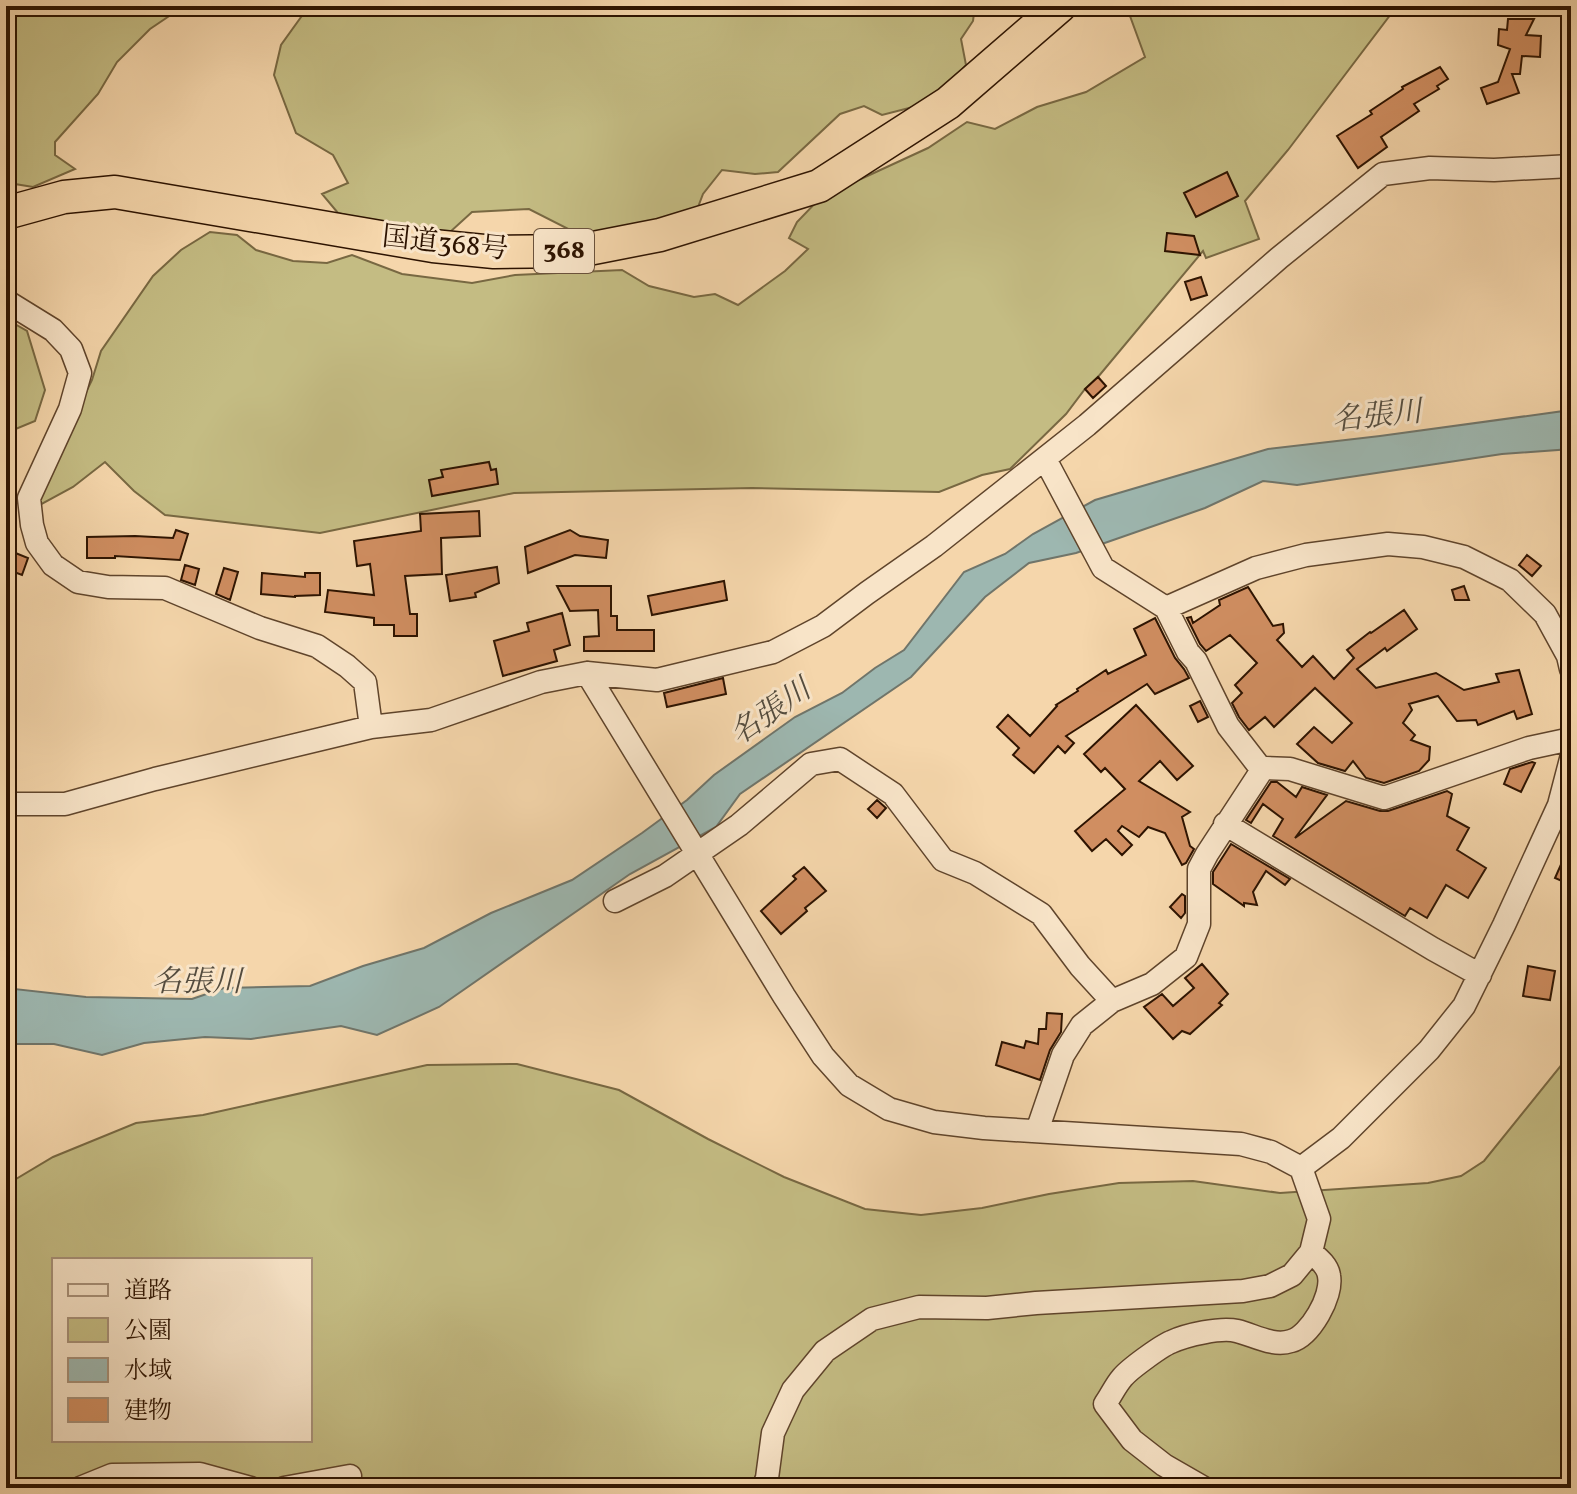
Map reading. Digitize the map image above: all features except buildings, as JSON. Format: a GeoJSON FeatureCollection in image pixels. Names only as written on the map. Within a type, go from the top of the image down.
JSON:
{"type":"FeatureCollection","features":[{"type":"Feature","properties":{"kind":"highway","name":"国道368号"},"geometry":{"type":"LineString","coordinates":[[8,208],[64,197],[115,192],[418,244],[494,252],[578,251],[660,235],[819,186],[948,103],[1060,6]]}},
{"type":"Feature","properties":{"kind":"street"},"geometry":{"type":"LineString","coordinates":[[6,804],[65,804],[371,727],[431,720],[541,682],[587,673],[657,680],[773,652],[823,626],[934,546],[1087,425],[1279,258],[1383,174],[1430,168],[1494,170],[1571,166]]}},
{"type":"Feature","properties":{"kind":"street"},"geometry":{"type":"LineString","coordinates":[[6,301],[53,330],[71,349],[80,373],[70,409],[29,498],[37,543],[53,565],[78,582],[108,587],[165,588],[260,628],[317,646],[365,682],[371,727]]}},
{"type":"Feature","properties":{"kind":"street"},"geometry":{"type":"LineString","coordinates":[[1045,459],[1103,568],[1166,608],[1228,726],[1262,770]]}},
{"type":"Feature","properties":{"kind":"street"},"geometry":{"type":"LineString","coordinates":[[1166,608],[1256,568],[1306,555],[1388,544],[1423,547],[1464,557],[1510,580],[1545,614],[1568,656],[1571,669]]}},
{"type":"Feature","properties":{"kind":"street"},"geometry":{"type":"LineString","coordinates":[[587,673],[792,1008],[823,1056],[849,1085],[889,1109],[934,1122],[1241,1144],[1271,1152],[1301,1168],[1319,1219],[1311,1252],[1292,1275],[1270,1286],[1243,1291],[987,1308],[919,1307],[872,1319],[825,1351],[793,1390],[773,1433],[763,1488]]}},
{"type":"Feature","properties":{"kind":"street"},"geometry":{"type":"LineString","coordinates":[[1037,1131],[1063,1055],[1082,1025],[1112,1001],[1152,984],[1186,957],[1199,924],[1199,869],[1262,770],[1290,769],[1384,798],[1529,748],[1571,739]]}},
{"type":"Feature","properties":{"kind":"street"},"geometry":{"type":"LineString","coordinates":[[615,901],[665,876],[698,854],[739,825],[811,764],[840,759],[893,794],[943,860],[975,873],[1041,914],[1080,966],[1112,1001]]}},
{"type":"Feature","properties":{"kind":"street"},"geometry":{"type":"LineString","coordinates":[[1301,1168],[1341,1138],[1429,1050],[1464,1006],[1559,805],[1571,759]]}},
{"type":"Feature","properties":{"kind":"street"},"geometry":{"type":"LineString","coordinates":[[1225,824],[1480,975]]}},
{"type":"Feature","properties":{"kind":"street"},"geometry":{"type":"LineString","coordinates":[[1204,1488],[1164,1465],[1132,1440],[1105,1404],[1123,1376],[1170,1342],[1202,1333],[1235,1330],[1275,1342],[1292,1341],[1308,1329],[1321,1311],[1330,1288],[1329,1273],[1311,1252]]}},
{"type":"Feature","properties":{"kind":"street"},"geometry":{"type":"LineString","coordinates":[[80,1488],[112,1475],[200,1474],[251,1488]]}},
{"type":"Feature","properties":{"kind":"street"},"geometry":{"type":"LineString","coordinates":[[284,1488],[350,1476]]}},
{"type":"Feature","properties":{"kind":"green space"},"geometry":{"type":"Polygon","coordinates":[[[6,6],[184,6],[150,29],[117,62],[98,94],[55,142],[55,155],[75,169],[33,187],[15,184],[6,174],[6,6]]]}},
{"type":"Feature","properties":{"kind":"green space"},"geometry":{"type":"Polygon","coordinates":[[[309,6],[975,6],[973,21],[961,39],[966,65],[946,88],[913,107],[882,115],[864,106],[840,114],[778,172],[755,174],[722,170],[703,194],[698,207],[659,228],[578,234],[529,209],[472,212],[449,233],[378,223],[338,213],[322,194],[348,183],[333,155],[296,133],[274,75],[281,45],[309,6]]]}},
{"type":"Feature","properties":{"kind":"green space"},"geometry":{"type":"Polygon","coordinates":[[[1134,6],[1397,6],[1288,150],[1245,201],[1259,239],[1206,258],[1203,251],[1066,414],[1010,469],[982,475],[939,492],[752,488],[514,493],[320,533],[165,515],[134,491],[105,462],[73,487],[38,506],[52,462],[92,380],[101,351],[153,276],[181,250],[210,232],[237,235],[256,250],[293,261],[327,263],[352,255],[402,274],[472,283],[515,275],[622,270],[649,286],[694,297],[715,294],[738,305],[785,271],[808,249],[789,238],[797,222],[824,194],[928,148],[967,122],[995,129],[1037,107],[1086,92],[1145,57],[1130,16],[1134,6]]]}},
{"type":"Feature","properties":{"kind":"green space"},"geometry":{"type":"Polygon","coordinates":[[[6,319],[27,331],[45,390],[35,421],[6,433],[6,319]]]}},
{"type":"Feature","properties":{"kind":"green space"},"geometry":{"type":"Polygon","coordinates":[[[1571,1053],[1571,1488],[6,1488],[6,1185],[53,1157],[136,1123],[203,1115],[427,1065],[517,1064],[619,1090],[784,1177],[865,1209],[921,1215],[982,1208],[1119,1183],[1193,1181],[1280,1193],[1428,1183],[1461,1176],[1484,1161],[1571,1053]]]}},
{"type":"Feature","properties":{"kind":"water"},"geometry":{"type":"Polygon","coordinates":[[[1571,410],[1571,449],[1502,454],[1297,485],[1263,481],[1205,508],[1076,553],[1029,563],[985,597],[911,677],[740,794],[716,827],[630,874],[439,1007],[377,1035],[341,1026],[251,1039],[205,1037],[144,1043],[102,1055],[54,1044],[6,1044],[6,988],[86,997],[192,999],[224,988],[310,986],[424,948],[491,913],[572,880],[642,833],[687,800],[714,775],[795,717],[842,693],[904,650],[964,572],[1005,554],[1033,534],[1095,500],[1268,449],[1571,410]]]}},
{"type":"Feature","properties":{"kind":"water label","name":"名張川"},"geometry":{"type":"Point","coordinates":[1377,417]}},
{"type":"Feature","properties":{"kind":"water label","name":"名張川"},"geometry":{"type":"Point","coordinates":[771,713]}},
{"type":"Feature","properties":{"kind":"water label","name":"名張川"},"geometry":{"type":"Point","coordinates":[197,983]}}]}
